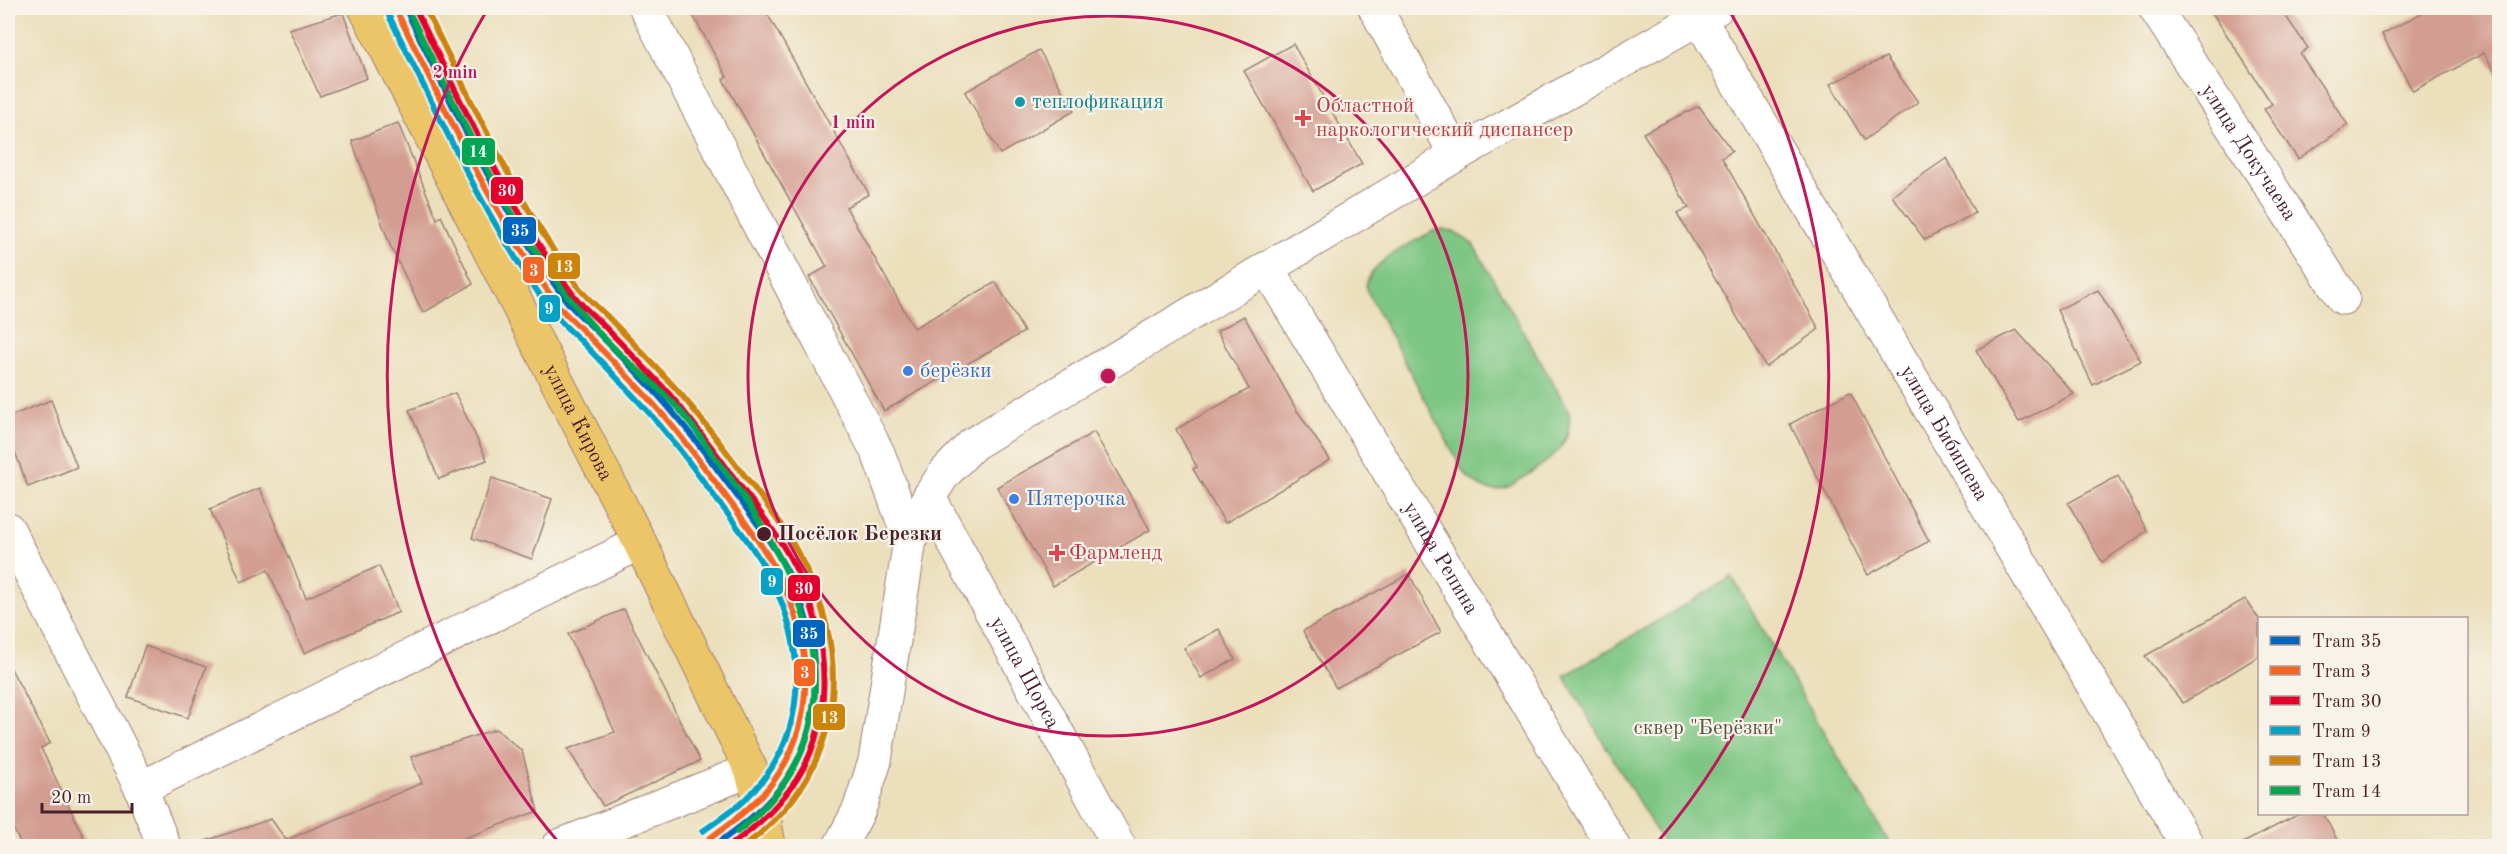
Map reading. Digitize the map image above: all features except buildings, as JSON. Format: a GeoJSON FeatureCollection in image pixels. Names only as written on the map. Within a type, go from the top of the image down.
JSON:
{"type":"FeatureCollection","features":[{"type":"Feature","properties":{"kind":"main road","name":"улица Кирова"},"geometry":{"type":"LineString","coordinates":[[365,8],[640,543],[751,771],[763,810],[769,846]]}},
{"type":"Feature","properties":{"kind":"street"},"geometry":{"type":"LineString","coordinates":[[646,8],[878,453],[910,540]]}},
{"type":"Feature","properties":{"kind":"street"},"geometry":{"type":"LineString","coordinates":[[1375,8],[1456,155]]}},
{"type":"Feature","properties":{"kind":"street","name":"улица Докучаева"},"geometry":{"type":"LineString","coordinates":[[2155,8],[2343,298]]}},
{"type":"Feature","properties":{"kind":"street"},"geometry":{"type":"LineString","coordinates":[[840,846],[859,810],[875,761],[910,540],[929,497],[944,474],[974,444],[1456,155],[1708,13]]}},
{"type":"Feature","properties":{"kind":"street","name":"улица Бибишева"},"geometry":{"type":"LineString","coordinates":[[1708,13],[2188,846]]}},
{"type":"Feature","properties":{"kind":"street","name":"улица Репина"},"geometry":{"type":"LineString","coordinates":[[1268,268],[1613,846]]}},
{"type":"Feature","properties":{"kind":"street","name":"улица Щорса"},"geometry":{"type":"LineString","coordinates":[[929,497],[1119,846]]}},
{"type":"Feature","properties":{"kind":"street"},"geometry":{"type":"LineString","coordinates":[[8,529],[141,788],[164,846]]}},
{"type":"Feature","properties":{"kind":"street"},"geometry":{"type":"LineString","coordinates":[[141,788],[640,543]]}},
{"type":"Feature","properties":{"kind":"street"},"geometry":{"type":"LineString","coordinates":[[559,846],[751,771]]}},
{"type":"Feature","properties":{"kind":"green space"},"geometry":{"type":"Polygon","coordinates":[[[1443,229],[1454,232],[1473,244],[1569,411],[1568,433],[1559,450],[1526,476],[1501,489],[1492,490],[1483,487],[1464,473],[1366,289],[1368,279],[1382,262],[1433,231],[1443,229]]]}},
{"type":"Feature","properties":{"kind":"green space","name":"сквер \"Берёзки\""},"geometry":{"type":"Polygon","coordinates":[[[1732,577],[1891,846],[1665,846],[1564,676],[1732,577]]]}},
{"type":"Feature","properties":{"kind":"tram line","name":"35"},"geometry":{"type":"LineString","coordinates":[[405,8],[498,194],[541,265],[571,307],[648,385],[696,441],[767,538],[798,594],[813,653],[815,683],[812,713],[805,741],[793,769],[775,794],[754,815],[714,846]]}},
{"type":"Feature","properties":{"kind":"tram line","name":"30"},"geometry":{"type":"LineString","coordinates":[[415,8],[506,190],[549,259],[578,301],[663,387],[701,433],[774,532],[794,565],[807,593],[822,654],[824,686],[821,716],[813,746],[800,774],[781,800],[756,825],[729,846]]}},
{"type":"Feature","properties":{"kind":"tram line","name":"13"},"geometry":{"type":"LineString","coordinates":[[425,8],[496,151],[556,255],[582,292],[686,401],[755,489],[800,557],[822,609],[830,648],[833,685],[828,722],[817,756],[800,789],[775,819],[744,846]]}},
{"type":"Feature","properties":{"kind":"tram line","name":"3"},"geometry":{"type":"LineString","coordinates":[[397,12],[471,161],[534,270],[561,308],[640,389],[688,446],[760,543],[789,598],[798,626],[805,682],[803,710],[796,737],[785,763],[769,787],[748,808],[709,839]]}},
{"type":"Feature","properties":{"kind":"tram line","name":"9"},"geometry":{"type":"LineString","coordinates":[[389,16],[463,165],[526,274],[556,317],[596,356],[682,453],[753,549],[770,577],[781,602],[790,628],[795,654],[794,707],[788,733],[778,757],[757,788],[735,808],[703,831]]}},
{"type":"Feature","properties":{"kind":"tram line","name":"14"},"geometry":{"type":"LineString","coordinates":[[411,16],[494,182],[532,245],[591,324],[669,399],[693,427],[751,508],[778,554],[799,602],[812,650],[814,698],[804,745],[779,790],[737,832]]}},
{"type":"Feature","properties":{"kind":"place","name":"теплофикация"},"geometry":{"type":"Point","coordinates":[1020,102]}},
{"type":"Feature","properties":{"kind":"place","name":"Областной наркологический диспансер"},"geometry":{"type":"Point","coordinates":[1303,118]}},
{"type":"Feature","properties":{"kind":"place","name":"берёзки"},"geometry":{"type":"Point","coordinates":[908,371]}},
{"type":"Feature","properties":{"kind":"place","name":"Пятерочка"},"geometry":{"type":"Point","coordinates":[1014,499]}},
{"type":"Feature","properties":{"kind":"place","name":"Посёлок Березки"},"geometry":{"type":"Point","coordinates":[764,534]}},
{"type":"Feature","properties":{"kind":"place","name":"Фармленд"},"geometry":{"type":"Point","coordinates":[1057,553]}}]}
